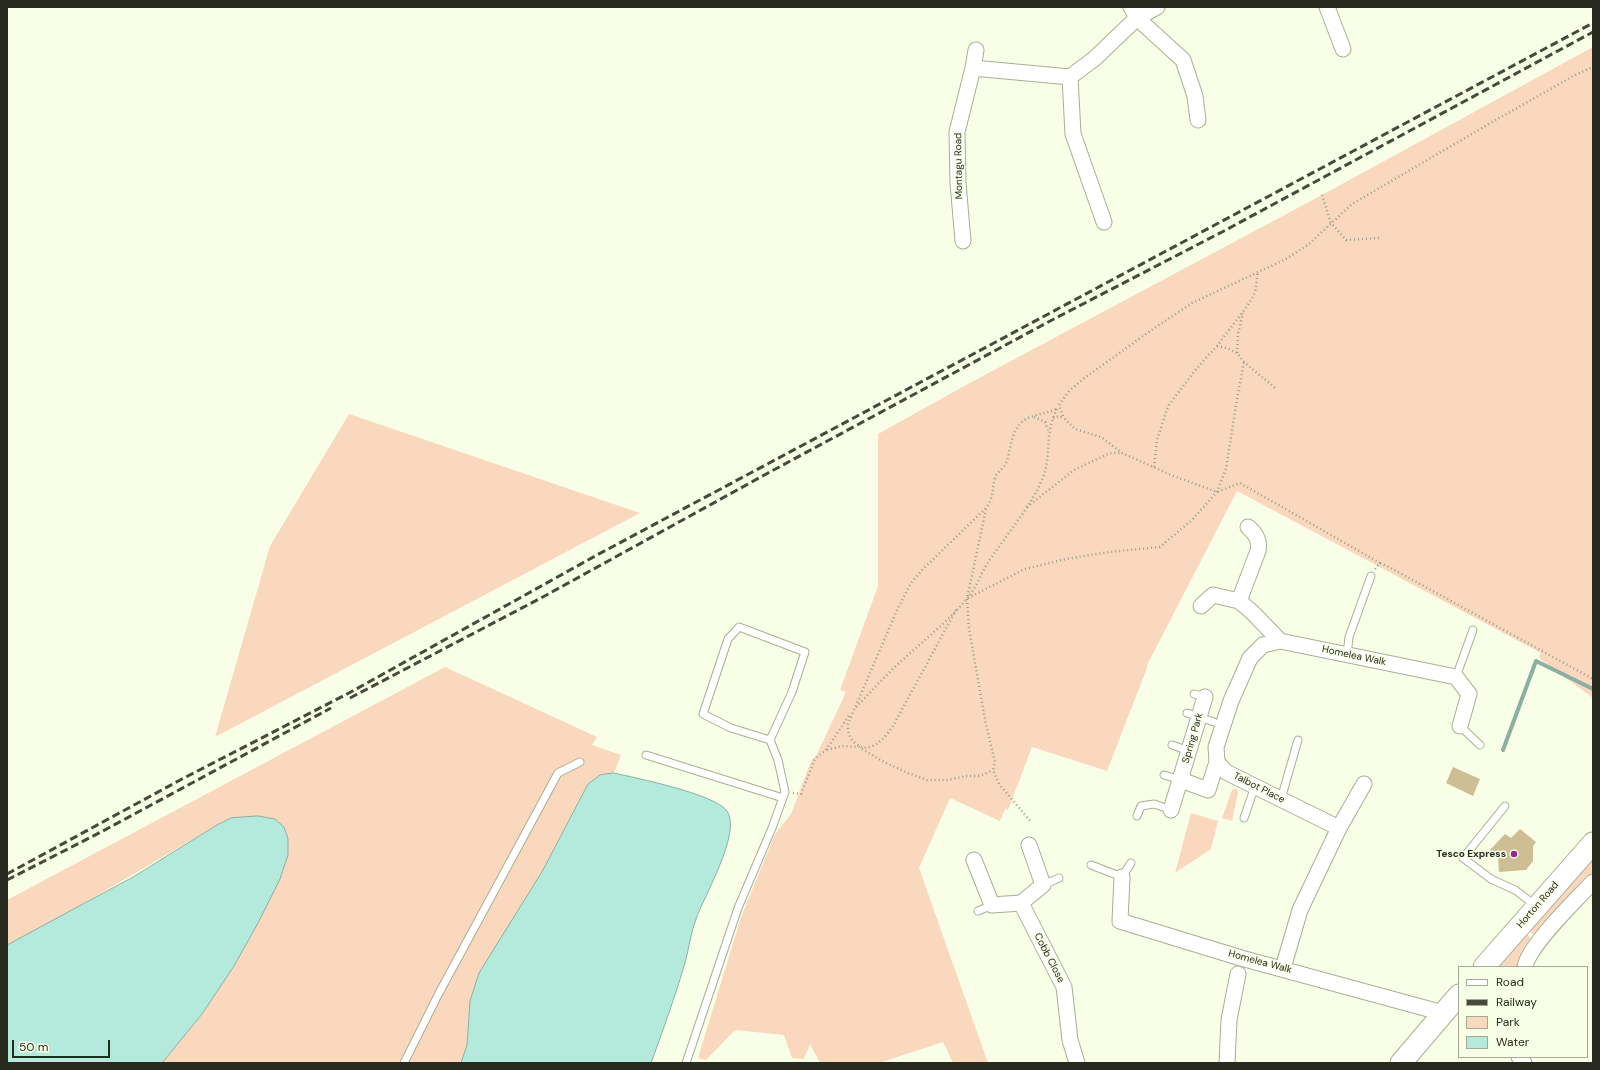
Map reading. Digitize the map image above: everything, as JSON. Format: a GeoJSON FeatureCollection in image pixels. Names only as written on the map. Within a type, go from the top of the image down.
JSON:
{"type":"FeatureCollection","features":[{"type":"Feature","properties":{"kind":"main road","name":"Horton Road"},"geometry":{"type":"LineString","coordinates":[[1485,966],[1593,843]]}},
{"type":"Feature","properties":{"kind":"main road"},"geometry":{"type":"LineString","coordinates":[[1401,1063],[1458,996]]}},
{"type":"Feature","properties":{"kind":"street"},"geometry":{"type":"LineString","coordinates":[[973,68],[1070,77],[1094,59],[1134,13],[1157,7]]}},
{"type":"Feature","properties":{"kind":"street"},"geometry":{"type":"LineString","coordinates":[[1327,7],[1343,49]]}},
{"type":"Feature","properties":{"kind":"street"},"geometry":{"type":"LineString","coordinates":[[1134,13],[1183,60],[1195,96],[1198,120]]}},
{"type":"Feature","properties":{"kind":"street","name":"Montagu Road"},"geometry":{"type":"LineString","coordinates":[[963,241],[958,183],[957,132],[976,50]]}},
{"type":"Feature","properties":{"kind":"street"},"geometry":{"type":"LineString","coordinates":[[1070,77],[1073,134],[1104,222]]}},
{"type":"Feature","properties":{"kind":"street"},"geometry":{"type":"LineString","coordinates":[[1239,601],[1258,550],[1259,543],[1254,532],[1248,527]]}},
{"type":"Feature","properties":{"kind":"street"},"geometry":{"type":"LineString","coordinates":[[1201,606],[1213,595],[1239,601],[1252,612],[1280,641]]}},
{"type":"Feature","properties":{"kind":"street","name":"Homelea Walk"},"geometry":{"type":"LineString","coordinates":[[1217,762],[1216,747],[1231,701],[1250,658],[1263,645],[1280,641],[1456,677]]}},
{"type":"Feature","properties":{"kind":"street"},"geometry":{"type":"LineString","coordinates":[[1456,677],[1469,694],[1460,726]]}},
{"type":"Feature","properties":{"kind":"street","name":"Spring Park"},"geometry":{"type":"LineString","coordinates":[[1173,810],[1189,751],[1193,715],[1199,695]]}},
{"type":"Feature","properties":{"kind":"street"},"geometry":{"type":"LineString","coordinates":[[1181,780],[1208,790],[1217,762]]}},
{"type":"Feature","properties":{"kind":"street","name":"Talbot Place"},"geometry":{"type":"LineString","coordinates":[[1217,762],[1226,772],[1340,828]]}},
{"type":"Feature","properties":{"kind":"street"},"geometry":{"type":"LineString","coordinates":[[1283,968],[1300,910],[1340,828],[1364,784]]}},
{"type":"Feature","properties":{"kind":"street"},"geometry":{"type":"LineString","coordinates":[[974,860],[992,905],[1020,902],[1043,885],[1029,845]]}},
{"type":"Feature","properties":{"kind":"street","name":"Homelea Walk"},"geometry":{"type":"LineString","coordinates":[[1122,877],[1120,921],[1242,958],[1443,1013]]}},
{"type":"Feature","properties":{"kind":"street"},"geometry":{"type":"LineString","coordinates":[[1526,966],[1526,961],[1539,941],[1593,882]]}},
{"type":"Feature","properties":{"kind":"street","name":"Cobb Close"},"geometry":{"type":"LineString","coordinates":[[1020,902],[1064,987],[1070,1040],[1077,1063]]}},
{"type":"Feature","properties":{"kind":"street"},"geometry":{"type":"LineString","coordinates":[[1227,1063],[1229,1020],[1238,974]]}},
{"type":"Feature","properties":{"kind":"lane"},"geometry":{"type":"LineString","coordinates":[[1347,655],[1349,637],[1371,576]]}},
{"type":"Feature","properties":{"kind":"lane"},"geometry":{"type":"LineString","coordinates":[[686,1063],[738,908],[772,828],[784,795],[778,760],[770,740],[792,692],[805,652],[739,628],[728,639],[703,714],[731,728],[770,740]]}},
{"type":"Feature","properties":{"kind":"lane"},"geometry":{"type":"LineString","coordinates":[[1456,677],[1473,630]]}},
{"type":"Feature","properties":{"kind":"lane"},"geometry":{"type":"LineString","coordinates":[[1193,715],[1214,722]]}},
{"type":"Feature","properties":{"kind":"lane"},"geometry":{"type":"LineString","coordinates":[[1460,726],[1480,744]]}},
{"type":"Feature","properties":{"kind":"lane"},"geometry":{"type":"LineString","coordinates":[[1281,799],[1298,740]]}},
{"type":"Feature","properties":{"kind":"lane"},"geometry":{"type":"LineString","coordinates":[[1172,745],[1189,751]]}},
{"type":"Feature","properties":{"kind":"lane"},"geometry":{"type":"LineString","coordinates":[[646,755],[784,795]]}},
{"type":"Feature","properties":{"kind":"lane"},"geometry":{"type":"LineString","coordinates":[[404,1063],[438,995],[558,773],[580,762]]}},
{"type":"Feature","properties":{"kind":"lane"},"geometry":{"type":"LineString","coordinates":[[1164,775],[1181,780]]}},
{"type":"Feature","properties":{"kind":"lane"},"geometry":{"type":"LineString","coordinates":[[1244,818],[1255,786]]}},
{"type":"Feature","properties":{"kind":"lane"},"geometry":{"type":"LineString","coordinates":[[1137,816],[1140,806],[1154,804],[1173,810]]}},
{"type":"Feature","properties":{"kind":"lane"},"geometry":{"type":"LineString","coordinates":[[1505,806],[1464,858],[1491,879],[1515,890],[1537,906]]}},
{"type":"Feature","properties":{"kind":"lane"},"geometry":{"type":"LineString","coordinates":[[1091,865],[1122,877],[1131,863]]}},
{"type":"Feature","properties":{"kind":"lane"},"geometry":{"type":"LineString","coordinates":[[1043,885],[1059,878]]}},
{"type":"Feature","properties":{"kind":"lane"},"geometry":{"type":"LineString","coordinates":[[978,911],[992,905]]}},
{"type":"Feature","properties":{"kind":"path"},"geometry":{"type":"LineString","coordinates":[[784,795],[801,794],[815,759],[826,750],[853,710],[897,665],[937,630],[967,599],[988,562],[1026,508],[1043,479],[1052,418],[1069,391],[1083,379],[1192,303],[1286,259],[1309,244],[1352,204],[1494,121],[1577,74],[1593,67]]}},
{"type":"Feature","properties":{"kind":"path"},"geometry":{"type":"LineString","coordinates":[[1322,195],[1332,223],[1346,240],[1379,238]]}},
{"type":"Feature","properties":{"kind":"path"},"geometry":{"type":"LineString","coordinates":[[1154,467],[1157,440],[1168,406],[1244,310],[1255,293],[1258,271]]}},
{"type":"Feature","properties":{"kind":"path"},"geometry":{"type":"LineString","coordinates":[[1237,353],[1238,334],[1244,310]]}},
{"type":"Feature","properties":{"kind":"path"},"geometry":{"type":"LineString","coordinates":[[1217,346],[1227,348],[1237,353],[1244,362],[1275,388]]}},
{"type":"Feature","properties":{"kind":"path"},"geometry":{"type":"LineString","coordinates":[[967,599],[1025,569],[1066,559],[1108,552],[1160,547],[1192,520],[1217,492],[1226,469],[1244,362]]}},
{"type":"Feature","properties":{"kind":"path"},"geometry":{"type":"LineString","coordinates":[[993,770],[980,776],[966,776],[948,780],[927,780],[882,761],[859,747],[851,740],[848,732],[848,724],[898,608],[911,583],[927,564],[991,502],[995,478],[1004,466],[1016,430],[1020,423],[1032,416],[1051,412],[1059,406]]}},
{"type":"Feature","properties":{"kind":"path"},"geometry":{"type":"LineString","coordinates":[[1059,406],[1064,418]]}},
{"type":"Feature","properties":{"kind":"path"},"geometry":{"type":"LineString","coordinates":[[1032,416],[1045,422],[1049,431]]}},
{"type":"Feature","properties":{"kind":"path"},"geometry":{"type":"LineString","coordinates":[[1052,418],[1059,416],[1064,418],[1076,429],[1101,437],[1122,453],[1217,492],[1240,483],[1380,563],[1593,679]]}},
{"type":"Feature","properties":{"kind":"path"},"geometry":{"type":"LineString","coordinates":[[1026,508],[1074,470],[1110,453],[1122,453]]}},
{"type":"Feature","properties":{"kind":"path"},"geometry":{"type":"LineString","coordinates":[[986,508],[967,599],[969,629],[986,725],[995,762],[993,770],[999,784],[1030,822]]}},
{"type":"Feature","properties":{"kind":"path"},"geometry":{"type":"LineString","coordinates":[[1371,576],[1380,563]]}},
{"type":"Feature","properties":{"kind":"path"},"geometry":{"type":"LineString","coordinates":[[826,750],[842,746],[867,748],[884,738],[956,610]]}},
{"type":"Feature","properties":{"kind":"green space"},"geometry":{"type":"Polygon","coordinates":[[[1593,47],[1593,698],[1539,658],[1541,653],[1237,491],[1147,665],[1107,771],[1032,747],[1008,810],[1005,809],[1000,821],[950,798],[919,868],[988,1063],[953,1063],[943,1042],[879,1063],[820,1063],[810,1044],[804,1059],[792,1058],[784,1035],[735,1030],[706,1060],[698,1058],[741,917],[775,834],[791,814],[811,761],[817,754],[846,692],[840,690],[878,586],[878,434],[966,385],[1322,195],[1593,47]]]}},
{"type":"Feature","properties":{"kind":"green space"},"geometry":{"type":"Polygon","coordinates":[[[349,414],[640,513],[215,737],[270,546],[349,414]]]}},
{"type":"Feature","properties":{"kind":"green space"},"geometry":{"type":"Polygon","coordinates":[[[445,667],[597,737],[592,745],[621,755],[614,773],[600,775],[588,784],[543,870],[513,920],[470,1001],[467,1045],[461,1063],[162,1063],[202,1014],[234,966],[230,818],[64,915],[7,946],[7,900],[445,667]]]}},
{"type":"Feature","properties":{"kind":"green space"},"geometry":{"type":"Polygon","coordinates":[[[1237,788],[1238,793],[1232,821],[1222,818],[1232,790],[1237,788]]]}},
{"type":"Feature","properties":{"kind":"green space"},"geometry":{"type":"Polygon","coordinates":[[[1191,813],[1218,821],[1211,849],[1175,873],[1191,813]]]}},
{"type":"Feature","properties":{"kind":"green space"},"geometry":{"type":"Polygon","coordinates":[[[1593,859],[1593,872],[1535,937],[1529,930],[1593,859]]]}},
{"type":"Feature","properties":{"kind":"green space"},"geometry":{"type":"Polygon","coordinates":[[[1527,934],[1532,940],[1523,951],[1520,966],[1498,966],[1527,934]]]}},
{"type":"Feature","properties":{"kind":"water"},"geometry":{"type":"Polygon","coordinates":[[[614,773],[692,793],[707,799],[720,805],[727,811],[730,821],[730,834],[726,848],[696,919],[681,976],[651,1063],[461,1063],[467,1045],[470,1001],[479,973],[543,870],[588,784],[600,775],[614,773]]]}},
{"type":"Feature","properties":{"kind":"water"},"geometry":{"type":"Polygon","coordinates":[[[258,816],[275,819],[284,827],[288,839],[288,855],[280,879],[234,966],[202,1014],[162,1063],[7,1063],[7,945],[133,877],[217,825],[231,818],[258,816]]]}},
{"type":"Feature","properties":{"kind":"building"},"geometry":{"type":"Polygon","coordinates":[[[1453,767],[1480,779],[1473,796],[1446,783],[1453,767]]]}},
{"type":"Feature","properties":{"kind":"building","name":"Tesco Express"},"geometry":{"type":"Polygon","coordinates":[[[1520,829],[1536,842],[1533,846],[1533,861],[1526,870],[1499,872],[1498,857],[1490,850],[1505,834],[1511,838],[1520,829]]]}},
{"type":"Feature","properties":{"kind":"waterway"},"geometry":{"type":"LineString","coordinates":[[1503,750],[1536,661],[1593,689]]}},
{"type":"Feature","properties":{"kind":"railway"},"geometry":{"type":"LineString","coordinates":[[7,874],[182,779],[349,693],[597,555],[1593,23]]}},
{"type":"Feature","properties":{"kind":"railway"},"geometry":{"type":"LineString","coordinates":[[350,698],[541,598],[768,473],[1052,320],[1222,232],[1593,32]]}},
{"type":"Feature","properties":{"kind":"railway"},"geometry":{"type":"LineString","coordinates":[[7,880],[101,832],[331,708]]}},
{"type":"Feature","properties":{"kind":"place","name":"Tesco Express"},"geometry":{"type":"Point","coordinates":[1514,854]}}]}
